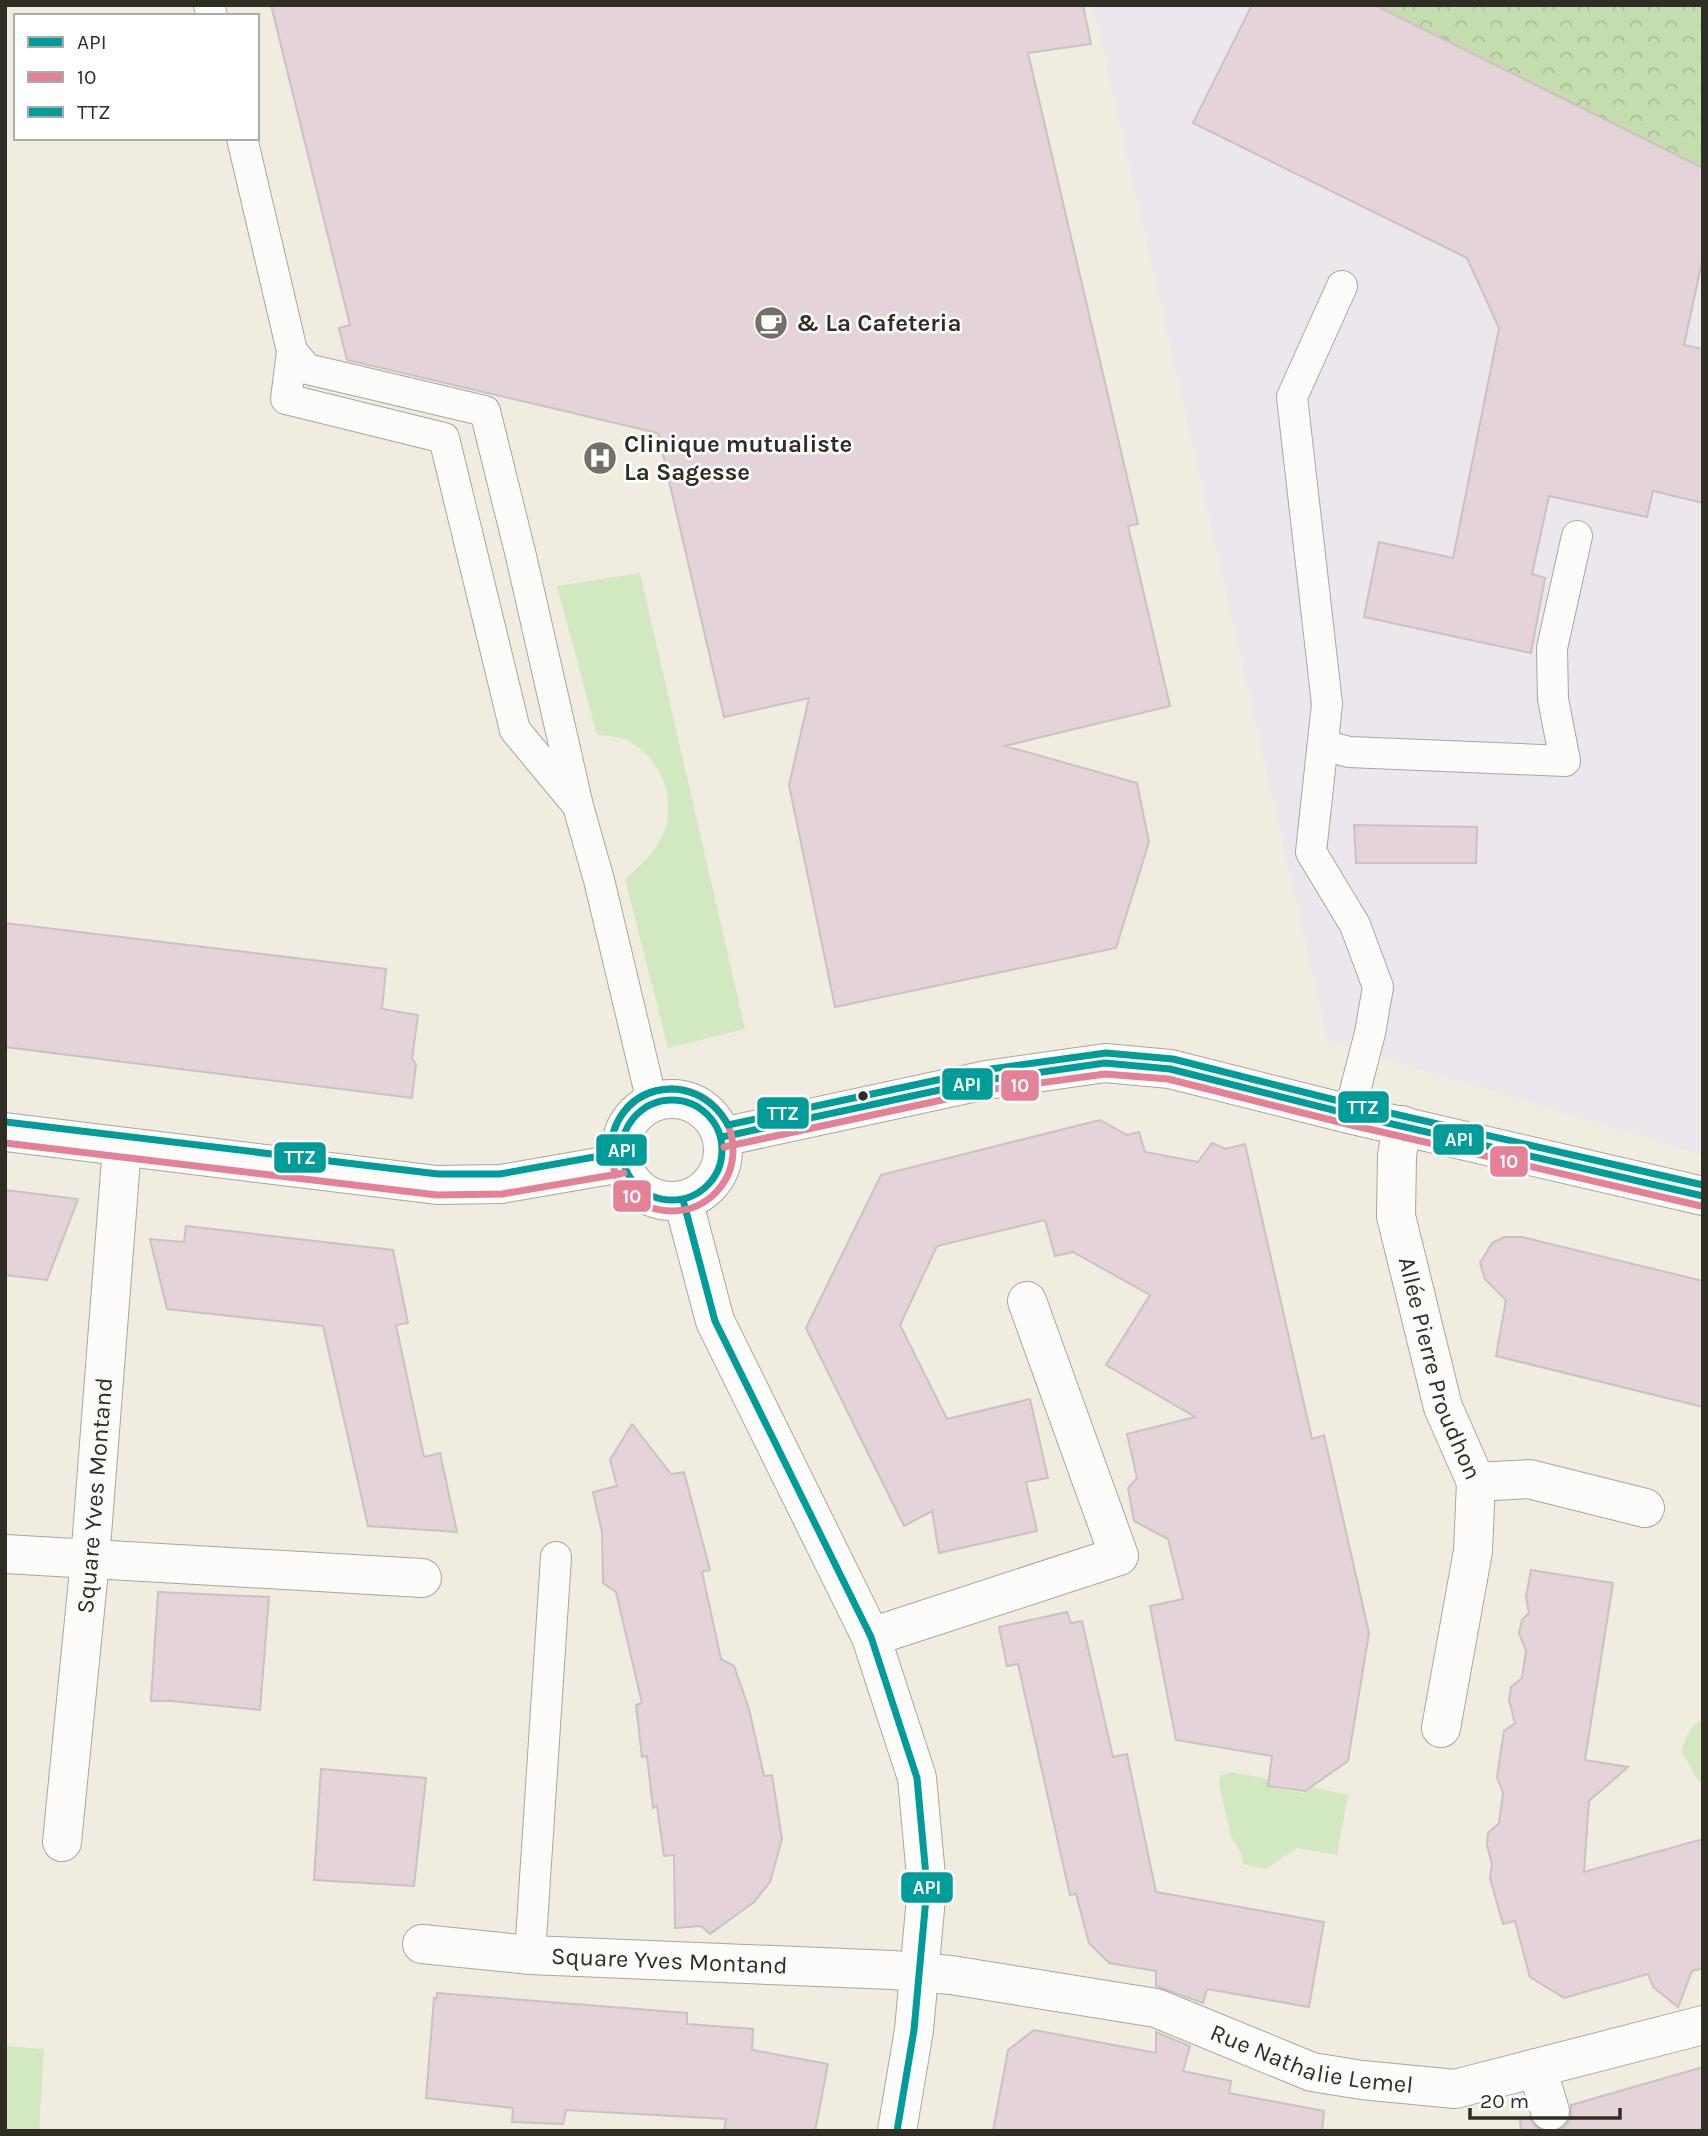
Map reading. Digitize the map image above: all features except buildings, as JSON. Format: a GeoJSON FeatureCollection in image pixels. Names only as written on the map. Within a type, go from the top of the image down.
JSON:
{"type":"FeatureCollection","features":[{"type":"Feature","properties":{"kind":"street"},"geometry":{"type":"LineString","coordinates":[[722,1137],[986,1080],[1105,1063],[1170,1069],[1349,1114],[1703,1196]]}},
{"type":"Feature","properties":{"kind":"street"},"geometry":{"type":"LineString","coordinates":[[674,1098],[695,1104],[712,1117],[722,1137],[721,1164],[707,1188],[683,1200],[663,1201],[645,1194],[631,1180],[622,1163],[622,1138],[633,1117],[652,1102],[674,1098]]}},
{"type":"Feature","properties":{"kind":"street","name":"Allée Pierre Proudhon"},"geometry":{"type":"LineString","coordinates":[[1402,1125],[1397,1156],[1396,1216],[1443,1407],[1476,1482],[1529,1479],[1645,1508]]}},
{"type":"Feature","properties":{"kind":"street"},"geometry":{"type":"LineString","coordinates":[[5,1132],[437,1185],[501,1184],[622,1163]]}},
{"type":"Feature","properties":{"kind":"street","name":"Square Yves Montand"},"geometry":{"type":"LineString","coordinates":[[62,1842],[90,1560],[122,1147]]}},
{"type":"Feature","properties":{"kind":"street"},"geometry":{"type":"LineString","coordinates":[[683,1200],[715,1321],[871,1637],[916,1778],[927,1887],[914,2030],[897,2131]]}},
{"type":"Feature","properties":{"kind":"street"},"geometry":{"type":"LineString","coordinates":[[871,1637],[1118,1556],[1027,1301]]}},
{"type":"Feature","properties":{"kind":"street"},"geometry":{"type":"LineString","coordinates":[[1441,1728],[1474,1551],[1476,1482]]}},
{"type":"Feature","properties":{"kind":"street"},"geometry":{"type":"LineString","coordinates":[[5,1554],[422,1578]]}},
{"type":"Feature","properties":{"kind":"street","name":"Square Yves Montand"},"geometry":{"type":"LineString","coordinates":[[422,1944],[530,1955],[919,1973]]}},
{"type":"Feature","properties":{"kind":"street","name":"Rue Nathalie Lemel"},"geometry":{"type":"LineString","coordinates":[[919,1973],[951,1975],[1156,2008],[1312,2072],[1455,2089],[1703,2025]]}},
{"type":"Feature","properties":{"kind":"street"},"geometry":{"type":"LineString","coordinates":[[1536,2068],[1550,2111]]}},
{"type":"Feature","properties":{"kind":"lane"},"geometry":{"type":"LineString","coordinates":[[242,140],[292,351],[286,400],[444,438],[515,730],[578,806]]}},
{"type":"Feature","properties":{"kind":"lane"},"geometry":{"type":"LineString","coordinates":[[1342,286],[1292,397],[1327,704],[1311,852],[1355,925],[1378,988],[1370,1033],[1349,1114]]}},
{"type":"Feature","properties":{"kind":"lane"},"geometry":{"type":"LineString","coordinates":[[292,351],[307,369],[485,411],[578,806],[599,880],[652,1102]]}},
{"type":"Feature","properties":{"kind":"lane"},"geometry":{"type":"LineString","coordinates":[[1323,745],[1349,752],[1565,761],[1553,699],[1552,648],[1577,536]]}},
{"type":"Feature","properties":{"kind":"lane"},"geometry":{"type":"LineString","coordinates":[[530,1955],[556,1557]]}},
{"type":"Feature","properties":{"kind":"shaded area"},"geometry":{"type":"Polygon","coordinates":[[[1093,5],[1375,5],[1703,168],[1703,1155],[1328,1041],[1093,5]]]}},
{"type":"Feature","properties":{"kind":"green space"},"geometry":{"type":"Polygon","coordinates":[[[1375,5],[1697,5],[1703,8],[1703,168],[1375,5]]]}},
{"type":"Feature","properties":{"kind":"green space"},"geometry":{"type":"Polygon","coordinates":[[[640,573],[745,1029],[668,1048],[625,879],[648,857],[662,836],[668,816],[666,789],[655,764],[636,745],[621,738],[597,735],[557,586],[640,573]]]}},
{"type":"Feature","properties":{"kind":"green space"},"geometry":{"type":"Polygon","coordinates":[[[1703,1718],[1703,1784],[1682,1753],[1688,1733],[1703,1718]]]}},
{"type":"Feature","properties":{"kind":"green space"},"geometry":{"type":"Polygon","coordinates":[[[1232,1772],[1267,1779],[1273,1788],[1303,1793],[1311,1787],[1348,1795],[1337,1855],[1297,1848],[1266,1869],[1243,1864],[1242,1855],[1231,1836],[1219,1784],[1220,1776],[1232,1772]]]}},
{"type":"Feature","properties":{"kind":"green space"},"geometry":{"type":"Polygon","coordinates":[[[5,2046],[44,2049],[39,2131],[5,2131],[5,2046]]]}},
{"type":"Feature","properties":{"kind":"transit line","name":"TTZ"},"geometry":{"type":"LineString","coordinates":[[6,1122],[438,1174],[500,1174],[611,1154],[614,1130],[624,1112],[638,1098],[656,1091],[676,1089],[695,1094],[713,1106],[728,1125],[984,1070],[1106,1053],[1173,1059],[1351,1104],[1703,1185]]}},
{"type":"Feature","properties":{"kind":"transit line","name":"API"},"geometry":{"type":"LineString","coordinates":[[722,1137],[986,1080],[1105,1063],[1170,1069],[1349,1114],[1703,1196]]}},
{"type":"Feature","properties":{"kind":"transit line","name":"10"},"geometry":{"type":"LineString","coordinates":[[724,1147],[988,1090],[1105,1074],[1168,1079],[1347,1124],[1701,1206]]}},
{"type":"Feature","properties":{"kind":"transit line","name":"10"},"geometry":{"type":"LineString","coordinates":[[672,1089],[695,1094],[715,1107],[728,1127],[733,1150],[728,1173],[715,1193],[695,1206],[672,1211],[649,1206],[629,1193],[616,1173],[611,1150],[616,1127],[629,1107],[649,1094],[672,1089]]}},
{"type":"Feature","properties":{"kind":"transit line","name":"API"},"geometry":{"type":"LineString","coordinates":[[662,1100],[682,1100],[708,1114],[719,1131],[722,1150],[719,1169],[708,1186],[682,1200],[662,1200],[644,1192],[630,1178],[622,1160],[622,1140],[630,1122],[644,1108],[662,1100]]}},
{"type":"Feature","properties":{"kind":"transit line","name":"10"},"geometry":{"type":"LineString","coordinates":[[5,1143],[437,1195],[502,1194],[624,1173]]}},
{"type":"Feature","properties":{"kind":"transit line","name":"API"},"geometry":{"type":"LineString","coordinates":[[683,1200],[715,1321],[871,1637],[917,1778],[927,1887],[914,2030],[897,2131]]}},
{"type":"Feature","properties":{"kind":"place","name":"& La Cafeteria"},"geometry":{"type":"Point","coordinates":[771,323]}},
{"type":"Feature","properties":{"kind":"place","name":"Clinique mutualiste La Sagesse"},"geometry":{"type":"Point","coordinates":[600,458]}}]}
